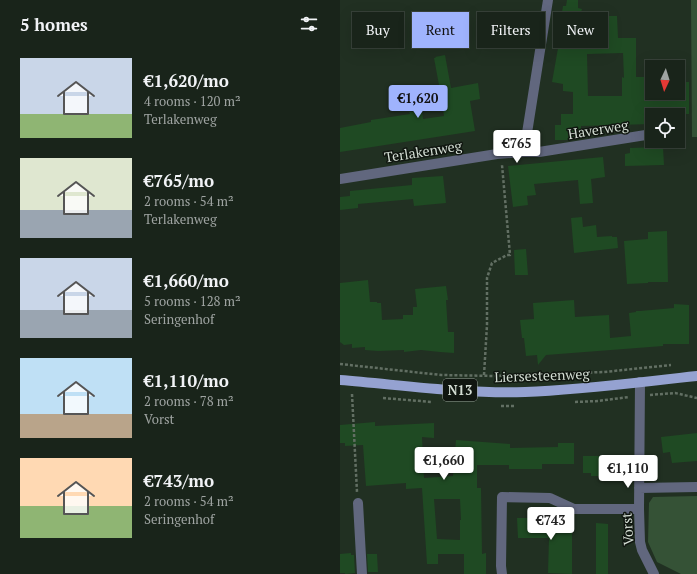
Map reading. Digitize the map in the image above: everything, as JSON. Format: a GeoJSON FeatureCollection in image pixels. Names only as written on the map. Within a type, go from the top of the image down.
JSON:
{"type":"FeatureCollection","features":[{"type":"Feature","properties":{"kind":"main road","name":"Liersesteenweg"},"geometry":{"type":"LineString","coordinates":[[340,380],[413,387],[524,392],[573,389],[697,376]]}},
{"type":"Feature","properties":{"kind":"street"},"geometry":{"type":"LineString","coordinates":[[524,152],[548,0]]}},
{"type":"Feature","properties":{"kind":"street","name":"Haverweg"},"geometry":{"type":"LineString","coordinates":[[524,152],[546,151],[645,135]]}},
{"type":"Feature","properties":{"kind":"street","name":"Terlakenweg"},"geometry":{"type":"LineString","coordinates":[[340,178],[501,154],[524,152]]}},
{"type":"Feature","properties":{"kind":"street","name":"Vorst"},"geometry":{"type":"LineString","coordinates":[[640,382],[640,542],[642,550],[654,574]]}},
{"type":"Feature","properties":{"kind":"street"},"geometry":{"type":"LineString","coordinates":[[639,488],[697,487]]}},
{"type":"Feature","properties":{"kind":"street"},"geometry":{"type":"LineString","coordinates":[[502,574],[502,498],[550,498],[574,510],[639,509]]}},
{"type":"Feature","properties":{"kind":"street"},"geometry":{"type":"LineString","coordinates":[[358,503],[362,574]]}},
{"type":"Feature","properties":{"kind":"path"},"geometry":{"type":"LineString","coordinates":[[484,375],[487,325],[487,278],[492,263],[507,255],[510,255],[501,154]]}},
{"type":"Feature","properties":{"kind":"path"},"geometry":{"type":"LineString","coordinates":[[340,364],[441,375],[604,372],[675,365]]}},
{"type":"Feature","properties":{"kind":"path"},"geometry":{"type":"LineString","coordinates":[[639,396],[675,393],[697,398]]}},
{"type":"Feature","properties":{"kind":"path"},"geometry":{"type":"LineString","coordinates":[[352,394],[358,503]]}},
{"type":"Feature","properties":{"kind":"green space"},"geometry":{"type":"Polygon","coordinates":[[[691,0],[697,0],[697,137],[692,137],[691,0]]]}},
{"type":"Feature","properties":{"kind":"green space"},"geometry":{"type":"Polygon","coordinates":[[[697,496],[697,574],[681,574],[657,562],[648,542],[649,503],[653,497],[697,496]]]}},
{"type":"Feature","properties":{"kind":"building"},"geometry":{"type":"Polygon","coordinates":[[[567,0],[578,0],[578,8],[582,9],[581,12],[562,12],[563,6],[566,6],[567,0]]]}},
{"type":"Feature","properties":{"kind":"building"},"geometry":{"type":"Polygon","coordinates":[[[608,16],[617,16],[618,38],[636,38],[636,77],[645,77],[645,100],[685,100],[685,82],[689,82],[689,114],[685,114],[685,108],[645,108],[645,124],[581,126],[581,139],[555,140],[555,125],[561,125],[561,114],[573,114],[573,92],[563,91],[563,84],[552,82],[558,48],[608,48],[608,16]],[[623,53],[587,54],[588,96],[622,96],[622,77],[624,78],[623,53]]]}},
{"type":"Feature","properties":{"kind":"building"},"geometry":{"type":"Polygon","coordinates":[[[445,55],[451,88],[478,83],[480,99],[470,101],[475,131],[340,152],[340,128],[371,122],[371,120],[410,114],[409,112],[422,110],[423,119],[444,116],[440,85],[434,58],[445,55]]]}},
{"type":"Feature","properties":{"kind":"building"},"geometry":{"type":"Polygon","coordinates":[[[630,148],[663,148],[664,165],[625,166],[625,154],[630,153],[630,148]]]}},
{"type":"Feature","properties":{"kind":"building"},"geometry":{"type":"Polygon","coordinates":[[[603,157],[605,177],[591,179],[593,203],[580,204],[578,180],[534,184],[536,195],[527,196],[528,205],[513,207],[508,166],[603,157]]]}},
{"type":"Feature","properties":{"kind":"building"},"geometry":{"type":"Polygon","coordinates":[[[443,176],[446,203],[414,206],[413,199],[358,204],[358,208],[340,210],[340,197],[350,196],[350,191],[412,185],[412,178],[443,176]]]}},
{"type":"Feature","properties":{"kind":"building"},"geometry":{"type":"Polygon","coordinates":[[[582,217],[583,227],[596,225],[597,237],[617,237],[618,248],[574,253],[571,218],[582,217]]]}},
{"type":"Feature","properties":{"kind":"building"},"geometry":{"type":"Polygon","coordinates":[[[667,231],[668,282],[627,284],[624,241],[648,239],[648,232],[667,231]]]}},
{"type":"Feature","properties":{"kind":"building"},"geometry":{"type":"Polygon","coordinates":[[[526,249],[528,275],[515,275],[514,250],[526,249]]]}},
{"type":"Feature","properties":{"kind":"building"},"geometry":{"type":"Polygon","coordinates":[[[368,280],[370,302],[381,303],[382,320],[403,319],[403,315],[413,315],[413,307],[417,307],[415,289],[446,286],[448,300],[446,300],[448,332],[454,332],[454,353],[421,350],[404,352],[404,350],[365,350],[365,347],[352,348],[352,344],[344,345],[340,342],[340,283],[368,280]]]}},
{"type":"Feature","properties":{"kind":"building"},"geometry":{"type":"Polygon","coordinates":[[[574,300],[575,317],[609,315],[610,338],[631,336],[629,313],[636,311],[674,308],[674,304],[689,305],[689,344],[663,344],[663,346],[546,355],[538,365],[537,355],[526,356],[520,320],[534,319],[533,303],[574,300]]]}},
{"type":"Feature","properties":{"kind":"building"},"geometry":{"type":"Polygon","coordinates":[[[375,422],[375,426],[434,423],[434,438],[422,437],[424,478],[453,476],[456,440],[510,444],[510,448],[558,447],[558,443],[574,443],[574,464],[542,464],[542,469],[509,469],[509,465],[477,465],[477,488],[481,488],[482,554],[486,553],[486,574],[464,574],[464,554],[438,554],[438,564],[427,564],[422,488],[406,489],[406,483],[366,486],[363,445],[345,446],[345,443],[340,443],[340,425],[375,422]],[[434,499],[437,539],[460,540],[460,499],[434,499]]]}},
{"type":"Feature","properties":{"kind":"building"},"geometry":{"type":"Polygon","coordinates":[[[697,433],[697,461],[672,463],[670,452],[663,453],[661,437],[697,433]]]}},
{"type":"Feature","properties":{"kind":"building"},"geometry":{"type":"Polygon","coordinates":[[[583,456],[616,456],[616,473],[607,472],[607,476],[591,476],[591,473],[583,473],[583,456]]]}},
{"type":"Feature","properties":{"kind":"building"},"geometry":{"type":"Polygon","coordinates":[[[517,518],[553,518],[553,524],[572,524],[572,574],[548,573],[549,538],[518,538],[517,518]]]}},
{"type":"Feature","properties":{"kind":"building"},"geometry":{"type":"Polygon","coordinates":[[[596,523],[608,524],[608,574],[596,574],[596,523]]]}},
{"type":"Feature","properties":{"kind":"building"},"geometry":{"type":"Polygon","coordinates":[[[351,553],[351,555],[354,555],[355,573],[340,573],[340,554],[351,553]]]}},
{"type":"Feature","properties":{"kind":"building"},"geometry":{"type":"Polygon","coordinates":[[[367,554],[377,554],[378,572],[368,572],[367,554]]]}}]}
